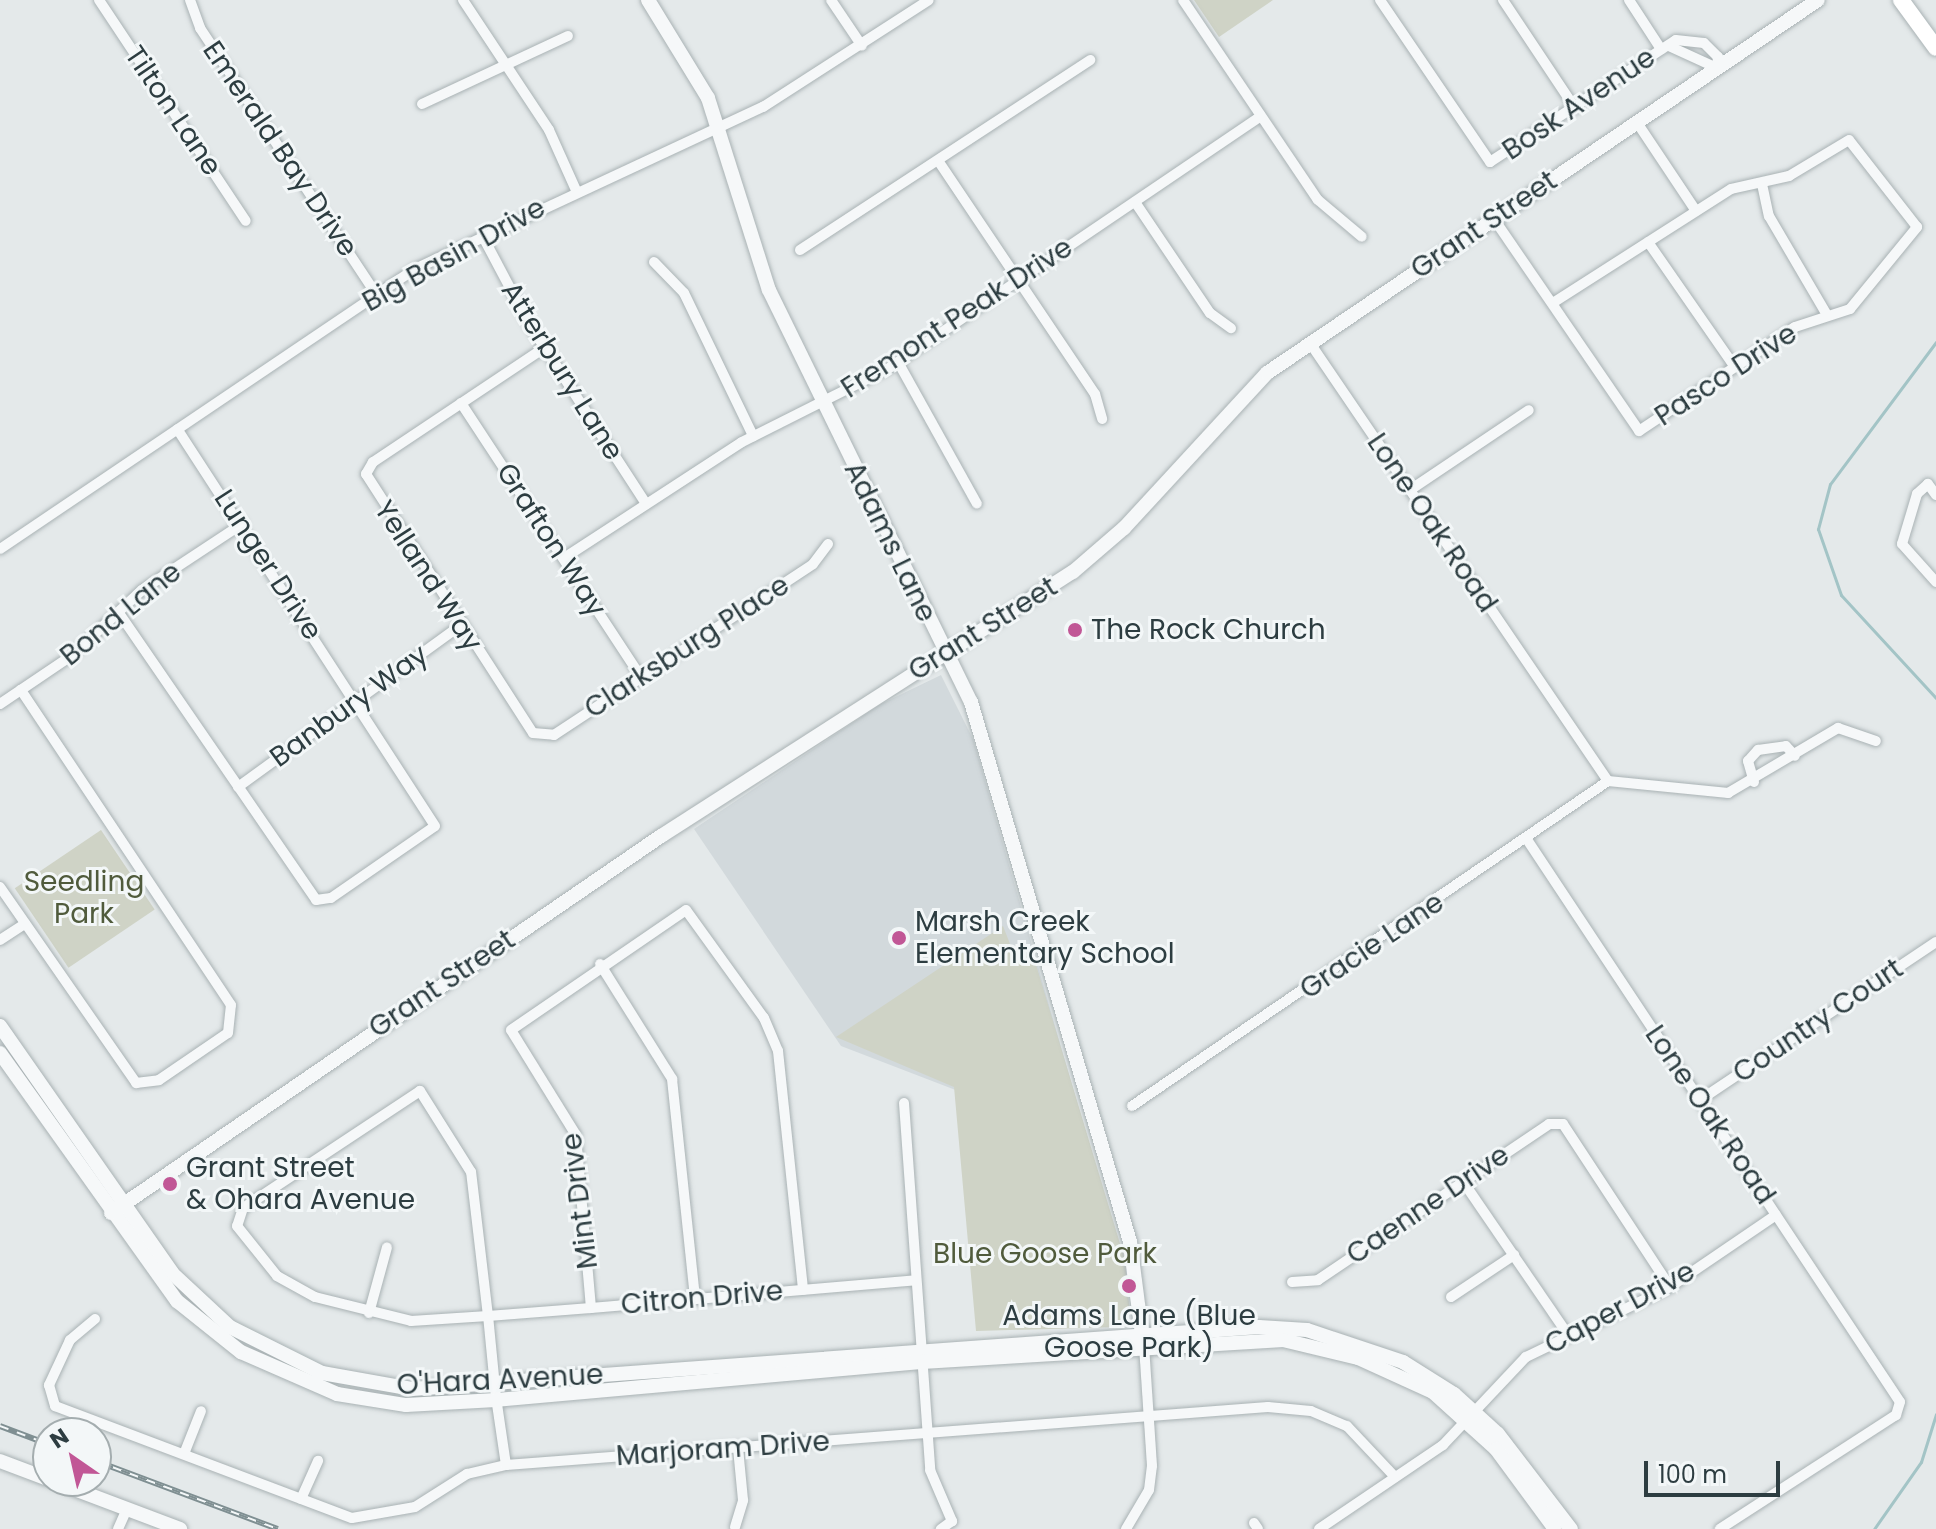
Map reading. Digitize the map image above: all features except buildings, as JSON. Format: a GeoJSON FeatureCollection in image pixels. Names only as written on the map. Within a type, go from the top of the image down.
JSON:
{"type":"FeatureCollection","features":[{"type":"Feature","properties":{"kind":"main road"},"geometry":{"type":"LineString","coordinates":[[1901,0],[1936,48]]}},
{"type":"Feature","properties":{"kind":"street","name":"Tilton Lane"},"geometry":{"type":"LineString","coordinates":[[99,0],[246,221]]}},
{"type":"Feature","properties":{"kind":"street","name":"Emerald Bay Drive"},"geometry":{"type":"LineString","coordinates":[[190,0],[200,28],[376,294]]}},
{"type":"Feature","properties":{"kind":"street"},"geometry":{"type":"LineString","coordinates":[[463,0],[507,66],[576,190]]}},
{"type":"Feature","properties":{"kind":"street","name":"Adams Lane"},"geometry":{"type":"LineString","coordinates":[[648,0],[720,126],[769,290],[979,726],[1117,1198],[1143,1341]]}},
{"type":"Feature","properties":{"kind":"street"},"geometry":{"type":"LineString","coordinates":[[831,0],[862,46]]}},
{"type":"Feature","properties":{"kind":"street","name":"Big Basin Drive"},"geometry":{"type":"LineString","coordinates":[[0,549],[376,294],[482,235],[720,126],[862,46],[929,0]]}},
{"type":"Feature","properties":{"kind":"street"},"geometry":{"type":"LineString","coordinates":[[1183,0],[1318,200],[1362,237]]}},
{"type":"Feature","properties":{"kind":"street","name":"Bosk Avenue"},"geometry":{"type":"LineString","coordinates":[[1380,0],[1490,162],[1665,47],[1717,68]]}},
{"type":"Feature","properties":{"kind":"street"},"geometry":{"type":"LineString","coordinates":[[1503,0],[1575,108]]}},
{"type":"Feature","properties":{"kind":"street"},"geometry":{"type":"LineString","coordinates":[[1629,0],[1665,47]]}},
{"type":"Feature","properties":{"kind":"street","name":"Grant Street"},"geometry":{"type":"LineString","coordinates":[[116,1210],[661,836],[882,689],[946,656],[1098,552],[1231,406],[1310,343],[1814,1]]}},
{"type":"Feature","properties":{"kind":"street"},"geometry":{"type":"LineString","coordinates":[[422,104],[568,36]]}},
{"type":"Feature","properties":{"kind":"street"},"geometry":{"type":"LineString","coordinates":[[800,250],[939,162],[1090,60]]}},
{"type":"Feature","properties":{"kind":"street","name":"Fremont Peak Drive"},"geometry":{"type":"LineString","coordinates":[[564,558],[753,436],[823,403],[898,362],[1261,116]]}},
{"type":"Feature","properties":{"kind":"street"},"geometry":{"type":"LineString","coordinates":[[1636,121],[1696,211]]}},
{"type":"Feature","properties":{"kind":"street","name":"Pasco Drive"},"geometry":{"type":"LineString","coordinates":[[1554,302],[1639,431],[1735,367],[1827,315],[1850,309],[1871,290],[1917,227],[1849,140],[1762,184]]}},
{"type":"Feature","properties":{"kind":"street"},"geometry":{"type":"LineString","coordinates":[[939,162],[1095,394],[1102,419]]}},
{"type":"Feature","properties":{"kind":"street"},"geometry":{"type":"LineString","coordinates":[[1494,219],[1554,302],[1731,189],[1762,184],[1769,216],[1827,315]]}},
{"type":"Feature","properties":{"kind":"street"},"geometry":{"type":"LineString","coordinates":[[1135,202],[1210,313],[1231,328]]}},
{"type":"Feature","properties":{"kind":"street","name":"Atterbury Lane"},"geometry":{"type":"LineString","coordinates":[[482,235],[544,348],[646,504]]}},
{"type":"Feature","properties":{"kind":"street"},"geometry":{"type":"LineString","coordinates":[[1648,242],[1735,367]]}},
{"type":"Feature","properties":{"kind":"street"},"geometry":{"type":"LineString","coordinates":[[654,262],[684,293],[753,436]]}},
{"type":"Feature","properties":{"kind":"street","name":"Lone Oak Road"},"geometry":{"type":"LineString","coordinates":[[1310,343],[1608,781]]}},
{"type":"Feature","properties":{"kind":"street","name":"Yelland Way"},"geometry":{"type":"LineString","coordinates":[[539,736],[460,626],[366,474],[461,403],[544,348]]}},
{"type":"Feature","properties":{"kind":"street"},"geometry":{"type":"LineString","coordinates":[[898,362],[977,504]]}},
{"type":"Feature","properties":{"kind":"street","name":"Grafton Way"},"geometry":{"type":"LineString","coordinates":[[461,403],[641,677]]}},
{"type":"Feature","properties":{"kind":"street"},"geometry":{"type":"LineString","coordinates":[[1410,490],[1529,410]]}},
{"type":"Feature","properties":{"kind":"street","name":"Lunger Drive"},"geometry":{"type":"LineString","coordinates":[[177,429],[435,817],[433,829],[321,902],[238,787]]}},
{"type":"Feature","properties":{"kind":"street"},"geometry":{"type":"LineString","coordinates":[[1936,495],[1928,484],[1917,494],[1902,544],[1936,582]]}},
{"type":"Feature","properties":{"kind":"street","name":"Bond Lane"},"geometry":{"type":"LineString","coordinates":[[0,704],[242,524]]}},
{"type":"Feature","properties":{"kind":"street","name":"Clarksburg Place"},"geometry":{"type":"LineString","coordinates":[[539,736],[554,735],[813,564],[828,544]]}},
{"type":"Feature","properties":{"kind":"street"},"geometry":{"type":"LineString","coordinates":[[119,613],[238,787]]}},
{"type":"Feature","properties":{"kind":"street","name":"Banbury Way"},"geometry":{"type":"LineString","coordinates":[[238,787],[358,702],[383,676],[460,626]]}},
{"type":"Feature","properties":{"kind":"street"},"geometry":{"type":"LineString","coordinates":[[0,887],[125,1076],[147,1084],[228,1033],[231,1005],[21,690]]}},
{"type":"Feature","properties":{"kind":"street"},"geometry":{"type":"LineString","coordinates":[[1608,781],[1728,793],[1754,782],[1838,728],[1876,741]]}},
{"type":"Feature","properties":{"kind":"street"},"geometry":{"type":"LineString","coordinates":[[1754,782],[1748,761],[1758,750],[1786,746],[1795,756]]}},
{"type":"Feature","properties":{"kind":"street","name":"Gracie Lane"},"geometry":{"type":"LineString","coordinates":[[1132,1106],[1528,841],[1608,781]]}},
{"type":"Feature","properties":{"kind":"street","name":"Lone Oak Road"},"geometry":{"type":"LineString","coordinates":[[1528,841],[1900,1402],[1896,1415],[1720,1529]]}},
{"type":"Feature","properties":{"kind":"street"},"geometry":{"type":"LineString","coordinates":[[695,1299],[672,1079],[600,964],[675,911],[695,914],[778,1051],[803,1290]]}},
{"type":"Feature","properties":{"kind":"street"},"geometry":{"type":"LineString","coordinates":[[0,940],[25,924]]}},
{"type":"Feature","properties":{"kind":"street","name":"Country Court"},"geometry":{"type":"LineString","coordinates":[[1700,1100],[1936,942]]}},
{"type":"Feature","properties":{"kind":"street","name":"Mint Drive"},"geometry":{"type":"LineString","coordinates":[[591,1308],[576,1135],[557,1095],[515,1040],[519,1019],[600,964]]}},
{"type":"Feature","properties":{"kind":"street","name":"O'Hara Avenue"},"geometry":{"type":"LineString","coordinates":[[0,1026],[116,1210],[193,1296],[275,1354],[370,1385],[495,1384],[1307,1330],[1403,1362],[1472,1416],[1571,1529]]}},
{"type":"Feature","properties":{"kind":"street","name":"O'Hara Avenue"},"geometry":{"type":"LineString","coordinates":[[0,1053],[197,1320],[289,1378],[406,1405],[496,1400],[922,1357]]}},
{"type":"Feature","properties":{"kind":"street","name":"Citron Drive"},"geometry":{"type":"LineString","coordinates":[[488,1316],[471,1172],[420,1091],[243,1208],[237,1226],[277,1276],[315,1297],[369,1313],[411,1321],[488,1316],[591,1308],[916,1280]]}},
{"type":"Feature","properties":{"kind":"street"},"geometry":{"type":"LineString","coordinates":[[904,1103],[930,1470],[952,1521],[941,1529]]}},
{"type":"Feature","properties":{"kind":"street","name":"Caenne Drive"},"geometry":{"type":"LineString","coordinates":[[1292,1282],[1318,1280],[1549,1124],[1563,1124],[1670,1287]]}},
{"type":"Feature","properties":{"kind":"street"},"geometry":{"type":"LineString","coordinates":[[1462,1180],[1568,1335]]}},
{"type":"Feature","properties":{"kind":"street","name":"Caper Drive"},"geometry":{"type":"LineString","coordinates":[[1319,1529],[1395,1477],[1472,1416],[1514,1367],[1568,1335],[1670,1287],[1776,1215]]}},
{"type":"Feature","properties":{"kind":"street"},"geometry":{"type":"LineString","coordinates":[[369,1313],[387,1247]]}},
{"type":"Feature","properties":{"kind":"street"},"geometry":{"type":"LineString","coordinates":[[1451,1297],[1514,1255]]}},
{"type":"Feature","properties":{"kind":"street"},"geometry":{"type":"LineString","coordinates":[[488,1316],[506,1465]]}},
{"type":"Feature","properties":{"kind":"street","name":"Marjoram Drive"},"geometry":{"type":"LineString","coordinates":[[95,1319],[70,1340],[49,1385],[55,1406],[352,1518],[389,1515],[467,1474],[506,1465],[1149,1414],[1311,1411],[1372,1444],[1395,1477]]}},
{"type":"Feature","properties":{"kind":"street"},"geometry":{"type":"LineString","coordinates":[[1126,1529],[1149,1490],[1149,1414],[1143,1341]]}},
{"type":"Feature","properties":{"kind":"street"},"geometry":{"type":"LineString","coordinates":[[184,1454],[201,1411]]}},
{"type":"Feature","properties":{"kind":"street","name":"O'Hara Avenue"},"geometry":{"type":"LineString","coordinates":[[1472,1416],[1555,1529]]}},
{"type":"Feature","properties":{"kind":"street"},"geometry":{"type":"LineString","coordinates":[[735,1527],[743,1500],[738,1448]]}},
{"type":"Feature","properties":{"kind":"street"},"geometry":{"type":"LineString","coordinates":[[0,1461],[32,1473]]}},
{"type":"Feature","properties":{"kind":"street"},"geometry":{"type":"LineString","coordinates":[[301,1499],[318,1461]]}},
{"type":"Feature","properties":{"kind":"street"},"geometry":{"type":"LineString","coordinates":[[95,1497],[180,1529]]}},
{"type":"Feature","properties":{"kind":"street"},"geometry":{"type":"LineString","coordinates":[[118,1529],[127,1509]]}},
{"type":"Feature","properties":{"kind":"shaded area","name":"Marsh Creek Elementary School"},"geometry":{"type":"Polygon","coordinates":[[[941,675],[973,739],[1088,1141],[841,1046],[694,829],[879,705],[941,675]]]}},
{"type":"Feature","properties":{"kind":"green space"},"geometry":{"type":"Polygon","coordinates":[[[1194,0],[1273,0],[1219,37],[1194,0]]]}},
{"type":"Feature","properties":{"kind":"green space","name":"Seedling Park"},"geometry":{"type":"Polygon","coordinates":[[[101,830],[155,910],[68,968],[15,888],[101,830]]]}},
{"type":"Feature","properties":{"kind":"green space","name":"Blue Goose Park"},"geometry":{"type":"Polygon","coordinates":[[[1003,926],[1010,944],[1034,958],[1125,1260],[1130,1314],[1119,1327],[976,1331],[954,1087],[836,1037],[1003,926]]]}},
{"type":"Feature","properties":{"kind":"waterway"},"geometry":{"type":"LineString","coordinates":[[1936,342],[1830,484],[1818,529],[1841,595],[1936,698]]}},
{"type":"Feature","properties":{"kind":"waterway"},"geometry":{"type":"LineString","coordinates":[[1874,1529],[1921,1462],[1936,1414]]}},
{"type":"Feature","properties":{"kind":"railway"},"geometry":{"type":"LineString","coordinates":[[0,1426],[32,1438]]}},
{"type":"Feature","properties":{"kind":"railway"},"geometry":{"type":"LineString","coordinates":[[112,1467],[278,1529]]}},
{"type":"Feature","properties":{"kind":"place","name":"The Rock Church"},"geometry":{"type":"Point","coordinates":[1075,630]}},
{"type":"Feature","properties":{"kind":"place","name":"Marsh Creek Elementary School"},"geometry":{"type":"Point","coordinates":[899,938]}},
{"type":"Feature","properties":{"kind":"place","name":"Grant Street & Ohara Avenue"},"geometry":{"type":"Point","coordinates":[170,1184]}},
{"type":"Feature","properties":{"kind":"place","name":"Adams Lane (Blue Goose Park)"},"geometry":{"type":"Point","coordinates":[1129,1286]}}]}
